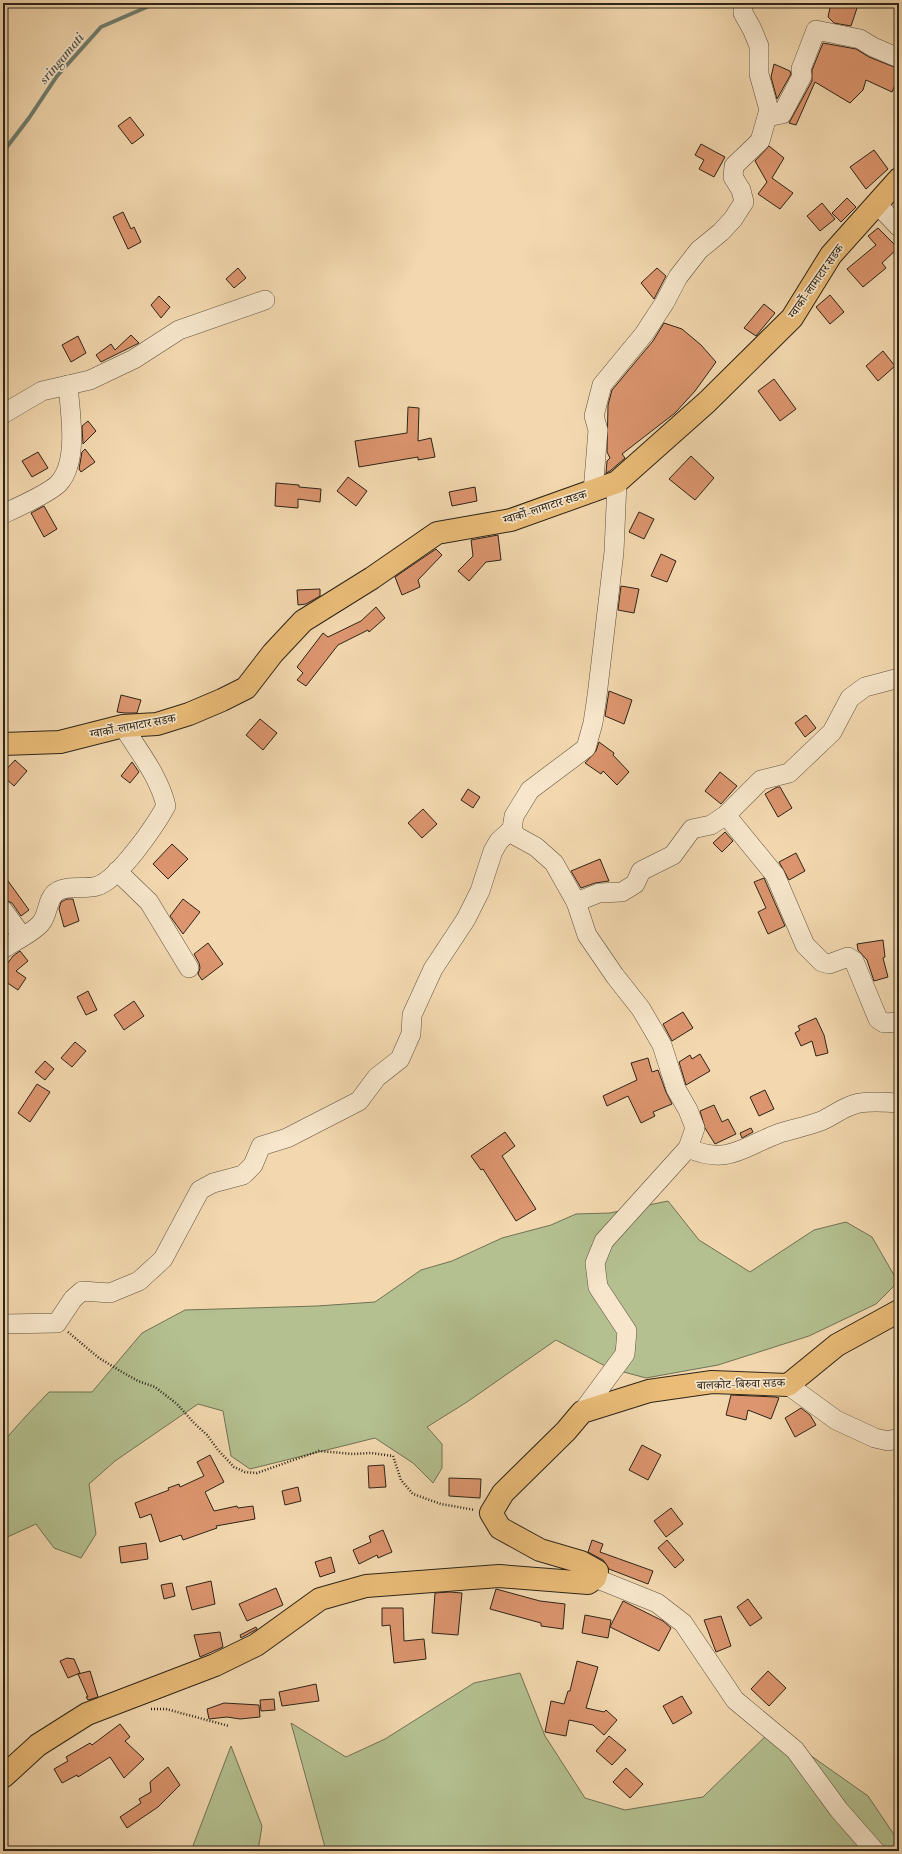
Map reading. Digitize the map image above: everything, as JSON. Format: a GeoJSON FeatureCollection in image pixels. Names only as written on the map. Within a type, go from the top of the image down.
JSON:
{"type":"FeatureCollection","features":[{"type":"Feature","properties":{"kind":"main road","name":"ग्वार्को-लामाटार सडक"},"geometry":{"type":"LineString","coordinates":[[3,744],[60,742],[123,726],[157,724],[189,714],[246,688],[273,653],[303,621],[372,578],[437,533],[511,520],[617,482],[707,402],[792,318],[831,255],[899,179]]}},
{"type":"Feature","properties":{"kind":"main road","name":"बालकोट-बिरुवा सडक"},"geometry":{"type":"LineString","coordinates":[[582,1412],[649,1390],[712,1382],[788,1385],[837,1345],[899,1311]]}},
{"type":"Feature","properties":{"kind":"main road"},"geometry":{"type":"LineString","coordinates":[[3,1777],[38,1745],[87,1714],[215,1665],[256,1645],[320,1600],[366,1586],[423,1581],[499,1576],[588,1582],[595,1578],[597,1571],[581,1562],[540,1550],[500,1528],[492,1514],[503,1493],[566,1431],[582,1412]]}},
{"type":"Feature","properties":{"kind":"street"},"geometry":{"type":"LineString","coordinates":[[592,492],[598,430],[594,416],[602,385],[644,334],[665,302],[678,277],[699,250],[722,232],[744,202],[741,190],[733,177],[734,166],[760,141],[769,110],[759,74],[758,46],[752,29],[743,13],[743,3]]}},
{"type":"Feature","properties":{"kind":"street"},"geometry":{"type":"LineString","coordinates":[[767,117],[782,114],[802,76],[801,69],[816,30],[860,39],[873,47],[899,58]]}},
{"type":"Feature","properties":{"kind":"street"},"geometry":{"type":"LineString","coordinates":[[877,204],[899,227]]}},
{"type":"Feature","properties":{"kind":"street"},"geometry":{"type":"LineString","coordinates":[[3,414],[42,392],[90,380],[134,359],[179,330],[265,300]]}},
{"type":"Feature","properties":{"kind":"street"},"geometry":{"type":"LineString","coordinates":[[3,514],[59,483],[68,467],[72,449],[68,385]]}},
{"type":"Feature","properties":{"kind":"street"},"geometry":{"type":"LineString","coordinates":[[582,1412],[625,1354],[627,1331],[598,1287],[595,1263],[604,1241],[688,1148],[694,1128],[688,1110],[676,1089],[662,1046],[641,1009],[615,976],[588,935],[576,902],[554,863],[536,847],[516,836],[512,829],[514,816],[530,790],[586,748],[593,723],[597,696],[614,552],[617,482]]}},
{"type":"Feature","properties":{"kind":"street"},"geometry":{"type":"LineString","coordinates":[[576,902],[599,893],[622,892],[635,884],[641,871],[673,855],[692,829],[711,825],[726,815],[761,780],[789,773],[832,732],[850,698],[865,687],[899,678]]}},
{"type":"Feature","properties":{"kind":"street"},"geometry":{"type":"LineString","coordinates":[[3,948],[41,923],[54,894],[62,889],[98,886],[109,880],[129,859],[157,821],[166,806],[157,779],[123,726]]}},
{"type":"Feature","properties":{"kind":"street"},"geometry":{"type":"LineString","coordinates":[[726,815],[775,875],[804,945],[822,962],[829,964],[848,957],[854,961],[878,1019],[884,1023],[899,1022]]}},
{"type":"Feature","properties":{"kind":"street"},"geometry":{"type":"LineString","coordinates":[[3,1324],[57,1323],[73,1299],[82,1291],[110,1293],[140,1281],[163,1259],[200,1190],[213,1183],[243,1175],[253,1165],[260,1146],[287,1138],[359,1101],[377,1077],[400,1059],[411,1034],[412,1016],[433,969],[466,919],[480,891],[493,852],[499,841],[512,829]]}},
{"type":"Feature","properties":{"kind":"street"},"geometry":{"type":"LineString","coordinates":[[117,871],[149,902],[189,968]]}},
{"type":"Feature","properties":{"kind":"street"},"geometry":{"type":"LineString","coordinates":[[3,910],[22,936]]}},
{"type":"Feature","properties":{"kind":"street"},"geometry":{"type":"LineString","coordinates":[[688,1148],[697,1152],[717,1155],[736,1153],[779,1134],[822,1121],[845,1107],[861,1103],[899,1103]]}},
{"type":"Feature","properties":{"kind":"street"},"geometry":{"type":"LineString","coordinates":[[788,1385],[836,1420],[875,1438],[888,1441],[899,1438]]}},
{"type":"Feature","properties":{"kind":"street"},"geometry":{"type":"LineString","coordinates":[[595,1578],[657,1603],[684,1623],[735,1700],[795,1750],[839,1810],[875,1851]]}},
{"type":"Feature","properties":{"kind":"path"},"geometry":{"type":"LineString","coordinates":[[57,1323],[99,1358],[138,1381],[155,1387],[177,1404],[207,1435],[230,1463],[239,1470],[257,1473],[319,1451],[353,1454],[371,1453],[393,1456],[401,1480],[413,1494],[456,1508],[492,1514]]}},
{"type":"Feature","properties":{"kind":"path"},"geometry":{"type":"LineString","coordinates":[[148,1709],[166,1709],[229,1726]]}},
{"type":"Feature","properties":{"kind":"green space"},"geometry":{"type":"Polygon","coordinates":[[[668,1201],[699,1240],[750,1272],[814,1230],[846,1222],[872,1237],[898,1282],[876,1304],[809,1336],[718,1365],[646,1378],[609,1368],[556,1340],[467,1402],[427,1427],[442,1444],[442,1468],[433,1483],[413,1463],[375,1438],[250,1469],[231,1456],[223,1411],[198,1404],[115,1461],[89,1484],[96,1534],[81,1558],[54,1548],[36,1524],[3,1539],[3,1442],[49,1392],[92,1392],[142,1333],[185,1310],[317,1306],[375,1302],[421,1270],[452,1261],[502,1238],[551,1225],[576,1214],[610,1213],[668,1201]]]}},
{"type":"Feature","properties":{"kind":"green space"},"geometry":{"type":"Polygon","coordinates":[[[520,1673],[545,1736],[585,1798],[625,1810],[703,1797],[773,1729],[868,1796],[899,1842],[899,1851],[326,1851],[291,1723],[346,1757],[385,1739],[474,1683],[520,1673]]]}},
{"type":"Feature","properties":{"kind":"green space"},"geometry":{"type":"Polygon","coordinates":[[[231,1746],[262,1826],[258,1851],[191,1851],[231,1746]]]}},
{"type":"Feature","properties":{"kind":"building"},"geometry":{"type":"Polygon","coordinates":[[[831,3],[840,3],[857,8],[851,26],[834,23],[828,17],[831,3]]]}},
{"type":"Feature","properties":{"kind":"building"},"geometry":{"type":"Polygon","coordinates":[[[823,43],[856,49],[869,57],[899,69],[899,75],[892,92],[866,80],[863,90],[850,103],[815,82],[796,125],[789,123],[812,81],[812,70],[823,43]]]}},
{"type":"Feature","properties":{"kind":"building"},"geometry":{"type":"Polygon","coordinates":[[[774,64],[790,71],[791,74],[777,99],[771,77],[774,64]]]}},
{"type":"Feature","properties":{"kind":"building"},"geometry":{"type":"Polygon","coordinates":[[[130,117],[144,135],[132,144],[118,126],[130,117]]]}},
{"type":"Feature","properties":{"kind":"building"},"geometry":{"type":"Polygon","coordinates":[[[701,144],[725,157],[714,177],[699,169],[704,160],[695,155],[701,144]]]}},
{"type":"Feature","properties":{"kind":"building"},"geometry":{"type":"Polygon","coordinates":[[[769,146],[784,158],[772,178],[793,193],[780,209],[758,194],[767,182],[755,161],[769,146]]]}},
{"type":"Feature","properties":{"kind":"building"},"geometry":{"type":"Polygon","coordinates":[[[874,150],[888,169],[866,189],[850,167],[874,150]]]}},
{"type":"Feature","properties":{"kind":"building"},"geometry":{"type":"Polygon","coordinates":[[[847,198],[856,207],[841,222],[832,213],[847,198]]]}},
{"type":"Feature","properties":{"kind":"building"},"geometry":{"type":"Polygon","coordinates":[[[822,203],[835,219],[820,231],[807,216],[822,203]]]}},
{"type":"Feature","properties":{"kind":"building"},"geometry":{"type":"Polygon","coordinates":[[[123,212],[131,229],[134,227],[141,242],[128,249],[113,217],[123,212]]]}},
{"type":"Feature","properties":{"kind":"building"},"geometry":{"type":"Polygon","coordinates":[[[878,228],[898,248],[882,263],[886,268],[863,287],[847,269],[876,245],[868,236],[878,228]]]}},
{"type":"Feature","properties":{"kind":"building"},"geometry":{"type":"Polygon","coordinates":[[[238,268],[246,278],[234,288],[226,279],[238,268]]]}},
{"type":"Feature","properties":{"kind":"building"},"geometry":{"type":"Polygon","coordinates":[[[657,268],[666,276],[654,299],[641,283],[657,268]]]}},
{"type":"Feature","properties":{"kind":"building"},"geometry":{"type":"Polygon","coordinates":[[[830,295],[844,312],[830,324],[816,307],[830,295]]]}},
{"type":"Feature","properties":{"kind":"building"},"geometry":{"type":"Polygon","coordinates":[[[159,296],[170,307],[161,318],[151,305],[159,296]]]}},
{"type":"Feature","properties":{"kind":"building"},"geometry":{"type":"Polygon","coordinates":[[[764,304],[775,313],[756,336],[744,328],[764,304]]]}},
{"type":"Feature","properties":{"kind":"building"},"geometry":{"type":"Polygon","coordinates":[[[664,323],[682,329],[701,345],[716,362],[695,391],[675,413],[622,454],[625,458],[606,473],[607,461],[610,458],[607,452],[608,405],[612,390],[653,341],[664,323]]]}},
{"type":"Feature","properties":{"kind":"building"},"geometry":{"type":"Polygon","coordinates":[[[131,335],[139,343],[101,362],[96,355],[111,344],[115,350],[131,335]]]}},
{"type":"Feature","properties":{"kind":"building"},"geometry":{"type":"Polygon","coordinates":[[[78,336],[86,353],[71,362],[62,345],[78,336]]]}},
{"type":"Feature","properties":{"kind":"building"},"geometry":{"type":"Polygon","coordinates":[[[883,351],[895,366],[878,381],[866,366],[883,351]]]}},
{"type":"Feature","properties":{"kind":"building"},"geometry":{"type":"Polygon","coordinates":[[[774,379],[796,409],[780,421],[758,391],[774,379]]]}},
{"type":"Feature","properties":{"kind":"building"},"geometry":{"type":"Polygon","coordinates":[[[408,407],[419,408],[418,441],[431,438],[435,457],[418,460],[418,457],[359,467],[355,441],[407,433],[408,407]]]}},
{"type":"Feature","properties":{"kind":"building"},"geometry":{"type":"Polygon","coordinates":[[[88,421],[96,431],[83,444],[82,426],[88,421]]]}},
{"type":"Feature","properties":{"kind":"building"},"geometry":{"type":"Polygon","coordinates":[[[85,449],[95,462],[81,472],[79,469],[82,452],[85,449]]]}},
{"type":"Feature","properties":{"kind":"building"},"geometry":{"type":"Polygon","coordinates":[[[38,452],[48,468],[32,477],[22,461],[38,452]]]}},
{"type":"Feature","properties":{"kind":"building"},"geometry":{"type":"Polygon","coordinates":[[[691,456],[714,478],[695,500],[669,479],[691,456]]]}},
{"type":"Feature","properties":{"kind":"building"},"geometry":{"type":"Polygon","coordinates":[[[348,477],[367,491],[356,506],[337,491],[348,477]]]}},
{"type":"Feature","properties":{"kind":"building"},"geometry":{"type":"Polygon","coordinates":[[[276,483],[321,489],[320,502],[298,499],[298,508],[275,506],[276,483]]]}},
{"type":"Feature","properties":{"kind":"building"},"geometry":{"type":"Polygon","coordinates":[[[475,487],[477,501],[452,506],[449,492],[475,487]]]}},
{"type":"Feature","properties":{"kind":"building"},"geometry":{"type":"Polygon","coordinates":[[[44,506],[57,529],[44,537],[31,513],[44,506]]]}},
{"type":"Feature","properties":{"kind":"building"},"geometry":{"type":"Polygon","coordinates":[[[639,512],[654,519],[644,539],[629,532],[639,512]]]}},
{"type":"Feature","properties":{"kind":"building"},"geometry":{"type":"Polygon","coordinates":[[[498,535],[501,560],[486,562],[469,581],[458,571],[473,556],[471,540],[498,535]]]}},
{"type":"Feature","properties":{"kind":"building"},"geometry":{"type":"Polygon","coordinates":[[[436,549],[442,555],[418,580],[420,587],[402,595],[395,577],[436,549]]]}},
{"type":"Feature","properties":{"kind":"building"},"geometry":{"type":"Polygon","coordinates":[[[661,554],[676,561],[667,582],[651,576],[661,554]]]}},
{"type":"Feature","properties":{"kind":"building"},"geometry":{"type":"Polygon","coordinates":[[[621,586],[639,589],[634,613],[618,610],[621,586]]]}},
{"type":"Feature","properties":{"kind":"building"},"geometry":{"type":"Polygon","coordinates":[[[320,589],[320,596],[306,604],[298,605],[297,590],[320,589]]]}},
{"type":"Feature","properties":{"kind":"building"},"geometry":{"type":"Polygon","coordinates":[[[376,607],[385,618],[369,632],[368,630],[338,645],[306,686],[297,680],[303,673],[297,667],[323,633],[328,637],[361,621],[376,607]]]}},
{"type":"Feature","properties":{"kind":"building"},"geometry":{"type":"Polygon","coordinates":[[[609,691],[632,700],[624,724],[605,716],[609,691]]]}},
{"type":"Feature","properties":{"kind":"building"},"geometry":{"type":"Polygon","coordinates":[[[121,695],[141,700],[137,713],[117,712],[121,695]]]}},
{"type":"Feature","properties":{"kind":"building"},"geometry":{"type":"Polygon","coordinates":[[[806,715],[816,728],[805,737],[795,723],[806,715]]]}},
{"type":"Feature","properties":{"kind":"building"},"geometry":{"type":"Polygon","coordinates":[[[260,719],[277,733],[263,750],[246,735],[260,719]]]}},
{"type":"Feature","properties":{"kind":"building"},"geometry":{"type":"Polygon","coordinates":[[[599,742],[614,753],[613,755],[629,772],[617,785],[603,771],[601,774],[585,763],[596,751],[599,742]]]}},
{"type":"Feature","properties":{"kind":"building"},"geometry":{"type":"Polygon","coordinates":[[[15,760],[27,771],[14,786],[3,776],[3,773],[15,760]]]}},
{"type":"Feature","properties":{"kind":"building"},"geometry":{"type":"Polygon","coordinates":[[[132,762],[139,772],[130,783],[121,776],[132,762]]]}},
{"type":"Feature","properties":{"kind":"building"},"geometry":{"type":"Polygon","coordinates":[[[720,772],[737,786],[721,804],[705,791],[720,772]]]}},
{"type":"Feature","properties":{"kind":"building"},"geometry":{"type":"Polygon","coordinates":[[[777,787],[780,787],[792,808],[778,817],[765,794],[777,787]]]}},
{"type":"Feature","properties":{"kind":"building"},"geometry":{"type":"Polygon","coordinates":[[[468,789],[480,797],[473,808],[461,800],[468,789]]]}},
{"type":"Feature","properties":{"kind":"building"},"geometry":{"type":"Polygon","coordinates":[[[423,809],[437,824],[422,838],[408,823],[423,809]]]}},
{"type":"Feature","properties":{"kind":"building"},"geometry":{"type":"Polygon","coordinates":[[[725,832],[733,841],[722,852],[713,843],[725,832]]]}},
{"type":"Feature","properties":{"kind":"building"},"geometry":{"type":"Polygon","coordinates":[[[172,844],[188,859],[168,879],[153,864],[172,844]]]}},
{"type":"Feature","properties":{"kind":"building"},"geometry":{"type":"Polygon","coordinates":[[[796,853],[805,871],[789,880],[779,862],[796,853]]]}},
{"type":"Feature","properties":{"kind":"building"},"geometry":{"type":"Polygon","coordinates":[[[600,859],[609,881],[595,883],[581,888],[571,871],[600,859]]]}},
{"type":"Feature","properties":{"kind":"building"},"geometry":{"type":"Polygon","coordinates":[[[3,874],[29,910],[21,916],[12,903],[3,899],[3,874]]]}},
{"type":"Feature","properties":{"kind":"building"},"geometry":{"type":"Polygon","coordinates":[[[764,878],[785,926],[768,934],[758,912],[766,908],[754,882],[764,878]]]}},
{"type":"Feature","properties":{"kind":"building"},"geometry":{"type":"Polygon","coordinates":[[[67,899],[73,899],[79,921],[64,927],[59,909],[61,902],[67,899]]]}},
{"type":"Feature","properties":{"kind":"building"},"geometry":{"type":"Polygon","coordinates":[[[183,899],[200,912],[183,934],[170,916],[183,899]]]}},
{"type":"Feature","properties":{"kind":"building"},"geometry":{"type":"Polygon","coordinates":[[[883,940],[885,957],[883,958],[888,977],[874,981],[867,960],[858,950],[857,944],[883,940]]]}},
{"type":"Feature","properties":{"kind":"building"},"geometry":{"type":"Polygon","coordinates":[[[208,943],[223,964],[202,980],[198,974],[200,968],[199,963],[194,954],[208,943]]]}},
{"type":"Feature","properties":{"kind":"building"},"geometry":{"type":"Polygon","coordinates":[[[20,951],[28,961],[16,971],[26,978],[18,990],[3,980],[3,961],[7,964],[13,956],[20,951]]]}},
{"type":"Feature","properties":{"kind":"building"},"geometry":{"type":"Polygon","coordinates":[[[88,991],[97,1010],[86,1015],[77,997],[88,991]]]}},
{"type":"Feature","properties":{"kind":"building"},"geometry":{"type":"Polygon","coordinates":[[[134,1001],[144,1016],[124,1030],[114,1015],[134,1001]]]}},
{"type":"Feature","properties":{"kind":"building"},"geometry":{"type":"Polygon","coordinates":[[[683,1012],[693,1028],[672,1041],[663,1024],[683,1012]]]}},
{"type":"Feature","properties":{"kind":"building"},"geometry":{"type":"Polygon","coordinates":[[[816,1018],[824,1035],[828,1053],[816,1056],[812,1041],[801,1046],[795,1033],[800,1030],[798,1026],[816,1018]]]}},
{"type":"Feature","properties":{"kind":"building"},"geometry":{"type":"Polygon","coordinates":[[[75,1042],[86,1051],[72,1067],[61,1058],[75,1042]]]}},
{"type":"Feature","properties":{"kind":"building"},"geometry":{"type":"Polygon","coordinates":[[[700,1054],[710,1071],[686,1085],[679,1062],[690,1055],[692,1059],[700,1054]]]}},
{"type":"Feature","properties":{"kind":"building"},"geometry":{"type":"Polygon","coordinates":[[[648,1058],[652,1072],[658,1070],[672,1104],[653,1112],[655,1116],[641,1123],[628,1096],[607,1106],[603,1096],[637,1080],[631,1063],[648,1058]]]}},
{"type":"Feature","properties":{"kind":"building"},"geometry":{"type":"Polygon","coordinates":[[[45,1061],[54,1069],[45,1080],[35,1072],[45,1061]]]}},
{"type":"Feature","properties":{"kind":"building"},"geometry":{"type":"Polygon","coordinates":[[[37,1084],[50,1092],[30,1122],[18,1113],[37,1084]]]}},
{"type":"Feature","properties":{"kind":"building"},"geometry":{"type":"Polygon","coordinates":[[[765,1090],[774,1109],[759,1116],[750,1097],[765,1090]]]}},
{"type":"Feature","properties":{"kind":"building"},"geometry":{"type":"Polygon","coordinates":[[[714,1105],[722,1122],[728,1119],[736,1134],[715,1144],[705,1128],[700,1111],[714,1105]]]}},
{"type":"Feature","properties":{"kind":"building"},"geometry":{"type":"Polygon","coordinates":[[[751,1128],[753,1132],[742,1138],[740,1133],[751,1128]]]}},
{"type":"Feature","properties":{"kind":"building"},"geometry":{"type":"Polygon","coordinates":[[[505,1132],[515,1146],[502,1156],[536,1209],[516,1221],[483,1169],[481,1170],[471,1156],[505,1132]]]}},
{"type":"Feature","properties":{"kind":"building"},"geometry":{"type":"Polygon","coordinates":[[[731,1395],[779,1398],[771,1419],[748,1410],[746,1420],[726,1415],[731,1395]]]}},
{"type":"Feature","properties":{"kind":"building"},"geometry":{"type":"Polygon","coordinates":[[[801,1408],[810,1415],[816,1425],[795,1437],[785,1418],[801,1408]]]}},
{"type":"Feature","properties":{"kind":"building"},"geometry":{"type":"Polygon","coordinates":[[[642,1445],[661,1455],[648,1480],[629,1470],[642,1445]]]}},
{"type":"Feature","properties":{"kind":"building"},"geometry":{"type":"Polygon","coordinates":[[[210,1455],[224,1482],[205,1492],[214,1511],[237,1506],[238,1508],[253,1506],[255,1519],[216,1526],[217,1528],[183,1540],[181,1535],[160,1542],[151,1514],[140,1518],[135,1503],[169,1490],[168,1488],[179,1484],[180,1487],[204,1476],[197,1462],[210,1455]]]}},
{"type":"Feature","properties":{"kind":"building"},"geometry":{"type":"Polygon","coordinates":[[[384,1465],[386,1487],[369,1488],[368,1466],[384,1465]]]}},
{"type":"Feature","properties":{"kind":"building"},"geometry":{"type":"Polygon","coordinates":[[[449,1478],[481,1479],[480,1498],[449,1496],[449,1478]]]}},
{"type":"Feature","properties":{"kind":"building"},"geometry":{"type":"Polygon","coordinates":[[[298,1487],[301,1501],[285,1505],[282,1491],[298,1487]]]}},
{"type":"Feature","properties":{"kind":"building"},"geometry":{"type":"Polygon","coordinates":[[[671,1508],[683,1524],[666,1537],[654,1521],[671,1508]]]}},
{"type":"Feature","properties":{"kind":"building"},"geometry":{"type":"Polygon","coordinates":[[[383,1530],[392,1552],[378,1558],[377,1555],[359,1564],[353,1550],[371,1542],[369,1536],[383,1530]]]}},
{"type":"Feature","properties":{"kind":"building"},"geometry":{"type":"Polygon","coordinates":[[[592,1540],[603,1544],[600,1552],[653,1571],[648,1584],[609,1569],[603,1560],[588,1552],[592,1540]]]}},
{"type":"Feature","properties":{"kind":"building"},"geometry":{"type":"Polygon","coordinates":[[[667,1540],[684,1560],[675,1568],[658,1548],[667,1540]]]}},
{"type":"Feature","properties":{"kind":"building"},"geometry":{"type":"Polygon","coordinates":[[[146,1543],[148,1559],[121,1563],[119,1547],[146,1543]]]}},
{"type":"Feature","properties":{"kind":"building"},"geometry":{"type":"Polygon","coordinates":[[[331,1557],[335,1572],[320,1577],[315,1562],[331,1557]]]}},
{"type":"Feature","properties":{"kind":"building"},"geometry":{"type":"Polygon","coordinates":[[[211,1581],[215,1604],[192,1610],[186,1587],[211,1581]]]}},
{"type":"Feature","properties":{"kind":"building"},"geometry":{"type":"Polygon","coordinates":[[[172,1583],[175,1596],[164,1599],[161,1585],[172,1583]]]}},
{"type":"Feature","properties":{"kind":"building"},"geometry":{"type":"Polygon","coordinates":[[[276,1588],[283,1605],[247,1621],[239,1604],[276,1588]]]}},
{"type":"Feature","properties":{"kind":"building"},"geometry":{"type":"Polygon","coordinates":[[[496,1589],[540,1601],[565,1604],[563,1629],[541,1626],[541,1623],[490,1609],[496,1589]]]}},
{"type":"Feature","properties":{"kind":"building"},"geometry":{"type":"Polygon","coordinates":[[[435,1593],[462,1593],[458,1635],[432,1633],[435,1593]]]}},
{"type":"Feature","properties":{"kind":"building"},"geometry":{"type":"Polygon","coordinates":[[[748,1599],[762,1618],[750,1626],[737,1607],[748,1599]]]}},
{"type":"Feature","properties":{"kind":"building"},"geometry":{"type":"Polygon","coordinates":[[[623,1601],[663,1621],[671,1628],[659,1651],[610,1627],[623,1601]]]}},
{"type":"Feature","properties":{"kind":"building"},"geometry":{"type":"Polygon","coordinates":[[[382,1608],[403,1608],[404,1641],[424,1639],[426,1659],[394,1663],[390,1625],[382,1626],[382,1608]]]}},
{"type":"Feature","properties":{"kind":"building"},"geometry":{"type":"Polygon","coordinates":[[[585,1615],[611,1620],[608,1638],[582,1633],[585,1615]]]}},
{"type":"Feature","properties":{"kind":"building"},"geometry":{"type":"Polygon","coordinates":[[[721,1616],[731,1646],[716,1652],[704,1620],[721,1616]]]}},
{"type":"Feature","properties":{"kind":"building"},"geometry":{"type":"Polygon","coordinates":[[[256,1627],[257,1629],[241,1638],[240,1635],[256,1627]]]}},
{"type":"Feature","properties":{"kind":"building"},"geometry":{"type":"Polygon","coordinates":[[[220,1632],[223,1647],[200,1657],[194,1635],[220,1632]]]}},
{"type":"Feature","properties":{"kind":"building"},"geometry":{"type":"Polygon","coordinates":[[[67,1658],[74,1659],[80,1673],[68,1678],[60,1661],[67,1658]]]}},
{"type":"Feature","properties":{"kind":"building"},"geometry":{"type":"Polygon","coordinates":[[[577,1661],[598,1667],[586,1708],[604,1712],[606,1710],[617,1720],[604,1735],[593,1725],[569,1720],[566,1736],[545,1732],[551,1701],[564,1704],[568,1691],[570,1691],[577,1661]]]}},
{"type":"Feature","properties":{"kind":"building"},"geometry":{"type":"Polygon","coordinates":[[[90,1671],[98,1697],[88,1700],[78,1674],[90,1671]]]}},
{"type":"Feature","properties":{"kind":"building"},"geometry":{"type":"Polygon","coordinates":[[[768,1671],[786,1688],[769,1706],[751,1689],[768,1671]]]}},
{"type":"Feature","properties":{"kind":"building"},"geometry":{"type":"Polygon","coordinates":[[[316,1684],[319,1701],[282,1706],[279,1692],[316,1684]]]}},
{"type":"Feature","properties":{"kind":"building"},"geometry":{"type":"Polygon","coordinates":[[[682,1696],[692,1713],[673,1724],[663,1706],[682,1696]]]}},
{"type":"Feature","properties":{"kind":"building"},"geometry":{"type":"Polygon","coordinates":[[[274,1699],[275,1710],[261,1711],[260,1700],[274,1699]]]}},
{"type":"Feature","properties":{"kind":"building"},"geometry":{"type":"Polygon","coordinates":[[[224,1703],[259,1705],[260,1717],[240,1719],[227,1717],[209,1719],[207,1709],[224,1703]]]}},
{"type":"Feature","properties":{"kind":"building"},"geometry":{"type":"Polygon","coordinates":[[[120,1724],[130,1737],[125,1741],[144,1759],[124,1778],[110,1757],[78,1777],[77,1775],[62,1783],[54,1769],[68,1761],[66,1757],[90,1743],[92,1745],[120,1724]]]}},
{"type":"Feature","properties":{"kind":"building"},"geometry":{"type":"Polygon","coordinates":[[[609,1736],[626,1750],[612,1765],[596,1751],[609,1736]]]}},
{"type":"Feature","properties":{"kind":"building"},"geometry":{"type":"Polygon","coordinates":[[[168,1767],[180,1785],[158,1807],[127,1828],[120,1817],[141,1803],[139,1799],[151,1792],[150,1782],[168,1767]]]}},
{"type":"Feature","properties":{"kind":"building"},"geometry":{"type":"Polygon","coordinates":[[[626,1768],[643,1784],[630,1798],[613,1782],[626,1768]]]}},
{"type":"Feature","properties":{"kind":"waterway","name":"sringamati"},"geometry":{"type":"LineString","coordinates":[[3,152],[29,118],[57,76],[101,27],[156,3]]}}]}
